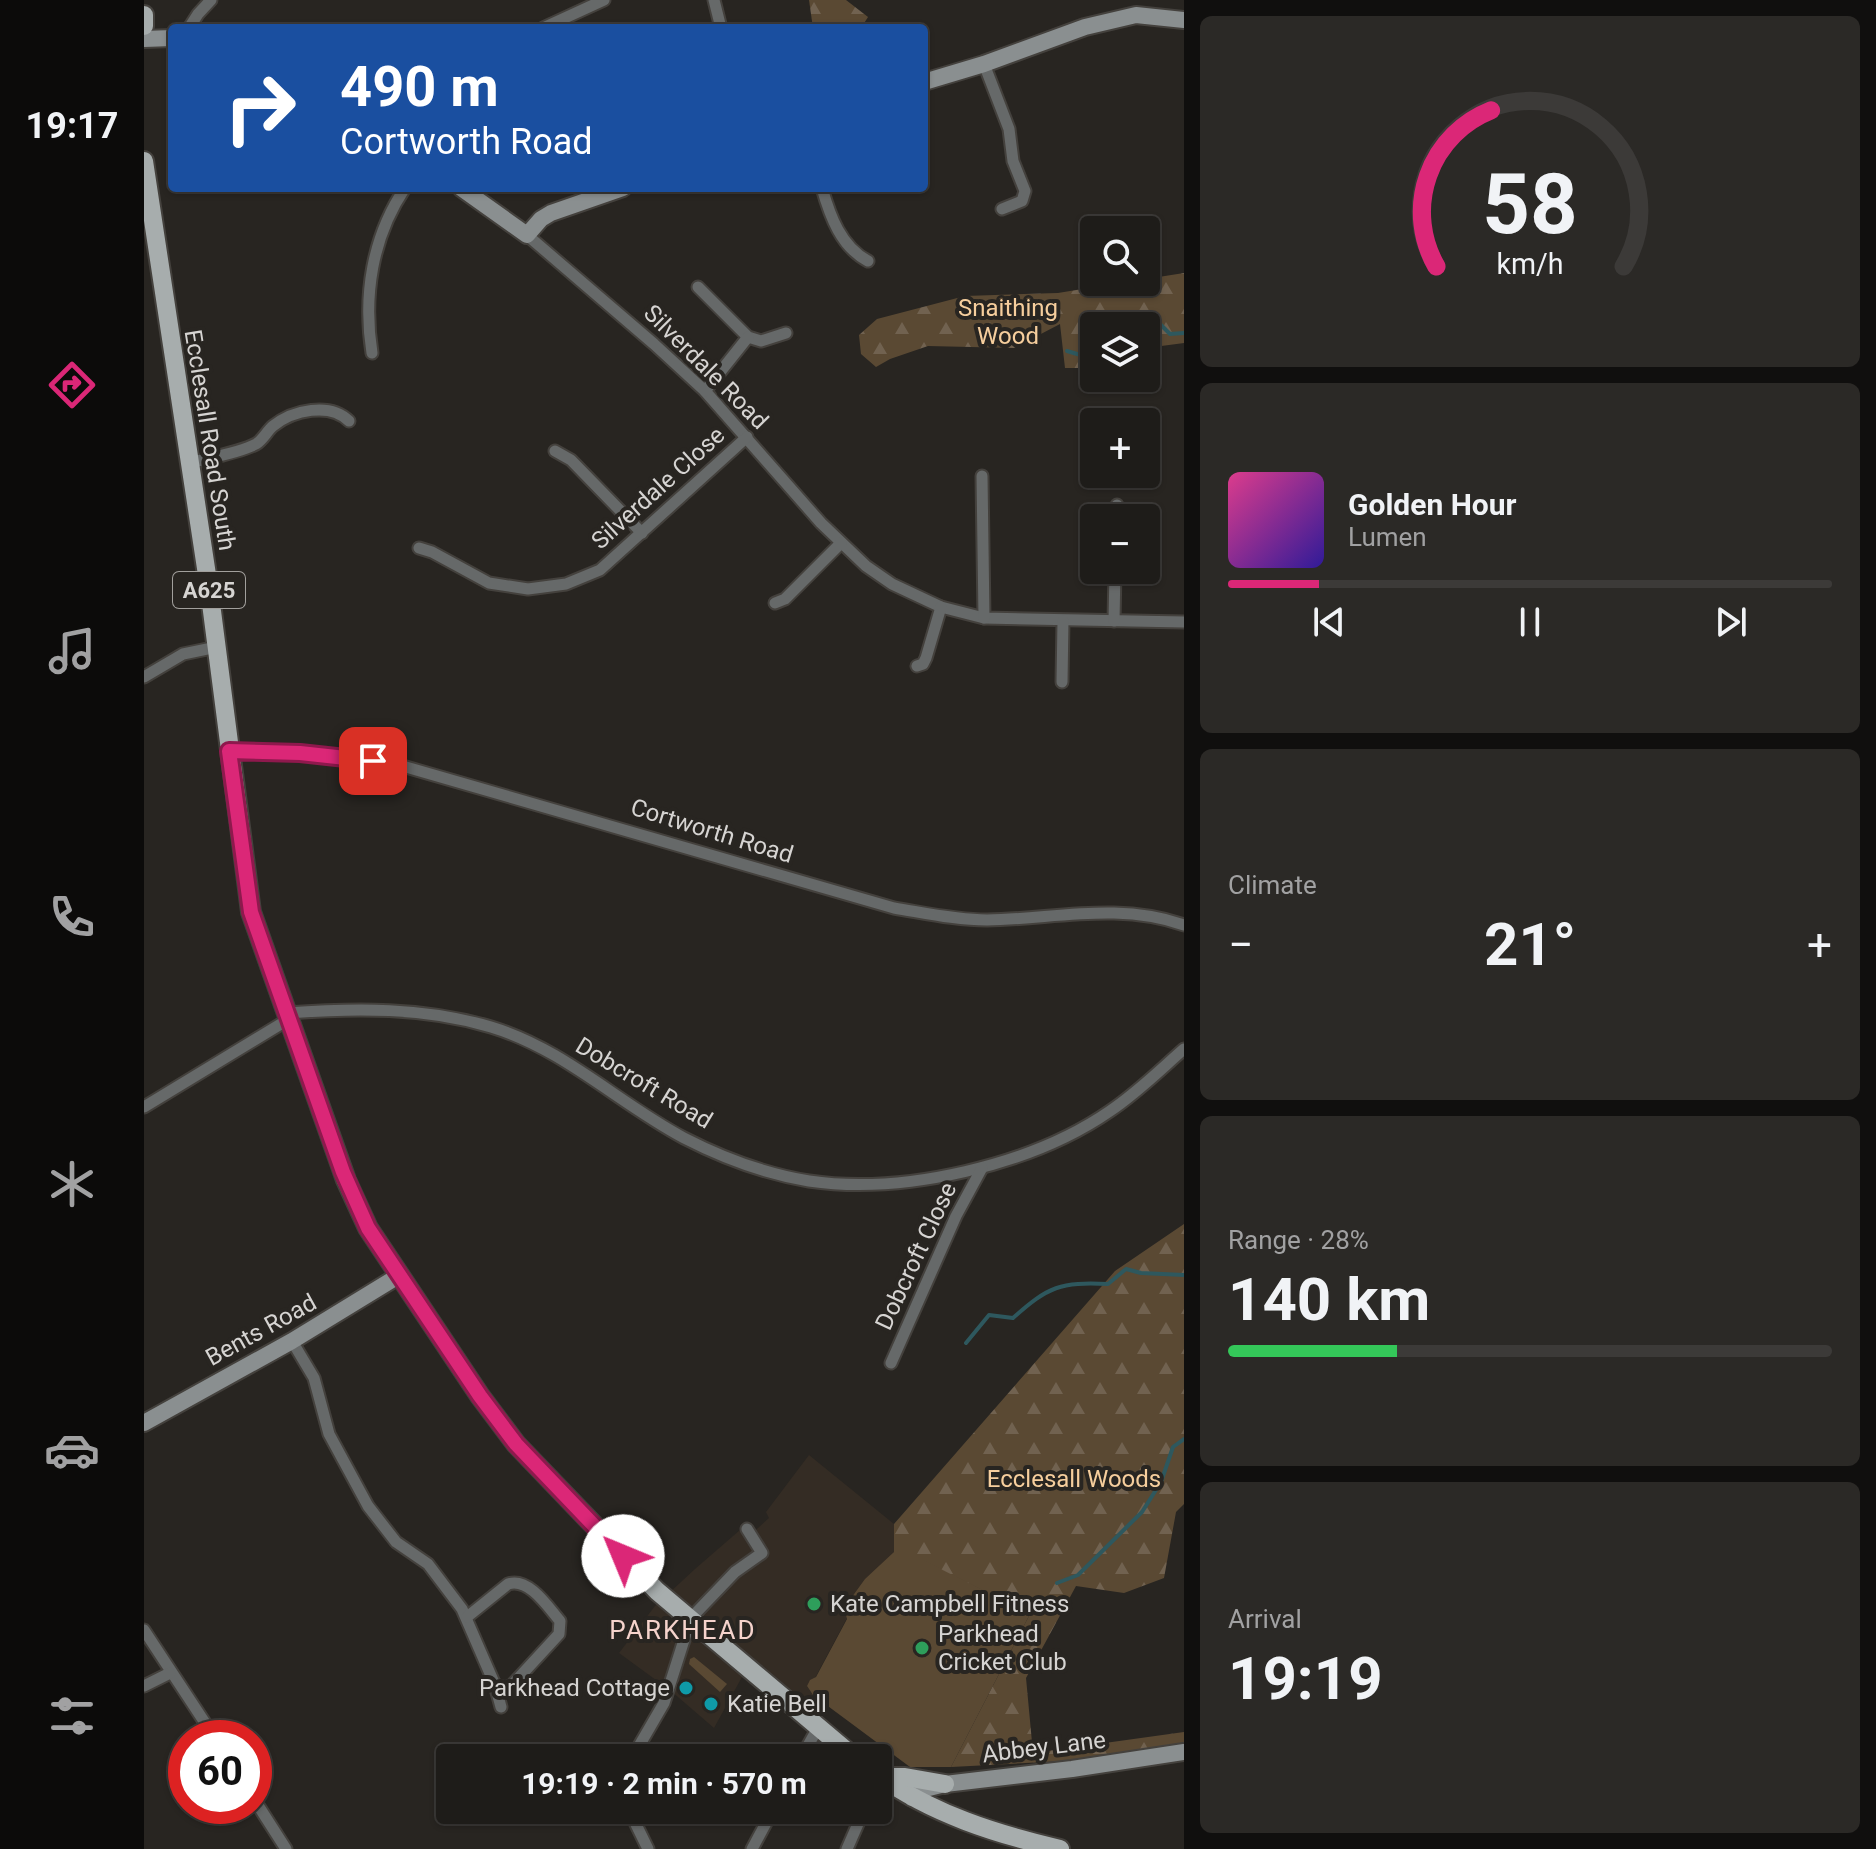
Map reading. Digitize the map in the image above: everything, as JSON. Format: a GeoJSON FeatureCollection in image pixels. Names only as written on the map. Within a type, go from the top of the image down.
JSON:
{"type":"FeatureCollection","features":[{"type":"Feature","properties":{"kind":"main road"},"geometry":{"type":"LineString","coordinates":[[144,15],[144,26]]}},
{"type":"Feature","properties":{"kind":"main road","name":"Ecclesall Road South"},"geometry":{"type":"LineString","coordinates":[[144,161],[217,647],[251,912],[343,1172],[368,1228],[480,1396],[516,1444],[657,1591],[839,1744]]}},
{"type":"Feature","properties":{"kind":"main road"},"geometry":{"type":"LineString","coordinates":[[892,1778],[950,1784],[950,1804],[962,1820]]}},
{"type":"Feature","properties":{"kind":"main road"},"geometry":{"type":"LineString","coordinates":[[892,1786],[962,1820],[1060,1849]]}},
{"type":"Feature","properties":{"kind":"street"},"geometry":{"type":"LineString","coordinates":[[192,24],[211,0]]}},
{"type":"Feature","properties":{"kind":"street"},"geometry":{"type":"LineString","coordinates":[[552,24],[604,0]]}},
{"type":"Feature","properties":{"kind":"street"},"geometry":{"type":"LineString","coordinates":[[714,0],[720,24]]}},
{"type":"Feature","properties":{"kind":"street"},"geometry":{"type":"LineString","coordinates":[[928,81],[1085,27],[1136,15],[1184,20]]}},
{"type":"Feature","properties":{"kind":"street"},"geometry":{"type":"LineString","coordinates":[[144,39],[168,38]]}},
{"type":"Feature","properties":{"kind":"street"},"geometry":{"type":"LineString","coordinates":[[984,64],[1009,129],[1013,161],[1025,191],[1022,201],[1002,209]]}},
{"type":"Feature","properties":{"kind":"street"},"geometry":{"type":"LineString","coordinates":[[372,353],[367,322],[368,289],[386,223],[403,192]]}},
{"type":"Feature","properties":{"kind":"street"},"geometry":{"type":"LineString","coordinates":[[467,192],[527,235],[551,213],[611,192]]}},
{"type":"Feature","properties":{"kind":"street"},"geometry":{"type":"LineString","coordinates":[[823,192],[833,223],[857,255],[868,261]]}},
{"type":"Feature","properties":{"kind":"street","name":"Silverdale Road"},"geometry":{"type":"LineString","coordinates":[[527,235],[644,334],[705,391],[841,543],[892,584],[941,607],[984,618],[1184,622]]}},
{"type":"Feature","properties":{"kind":"street"},"geometry":{"type":"LineString","coordinates":[[698,287],[748,337],[761,341],[786,333]]}},
{"type":"Feature","properties":{"kind":"street"},"geometry":{"type":"LineString","coordinates":[[705,391],[748,337]]}},
{"type":"Feature","properties":{"kind":"street"},"geometry":{"type":"LineString","coordinates":[[189,463],[257,443],[286,418],[319,409],[341,413],[349,421]]}},
{"type":"Feature","properties":{"kind":"street","name":"Silverdale Close"},"geometry":{"type":"LineString","coordinates":[[419,548],[489,583],[508,588],[548,588],[584,578],[600,570],[747,437]]}},
{"type":"Feature","properties":{"kind":"street"},"geometry":{"type":"LineString","coordinates":[[555,451],[571,460],[642,533]]}},
{"type":"Feature","properties":{"kind":"street"},"geometry":{"type":"LineString","coordinates":[[982,476],[984,618]]}},
{"type":"Feature","properties":{"kind":"street"},"geometry":{"type":"LineString","coordinates":[[775,603],[785,599],[841,543]]}},
{"type":"Feature","properties":{"kind":"street"},"geometry":{"type":"LineString","coordinates":[[1114,621],[1115,584]]}},
{"type":"Feature","properties":{"kind":"street"},"geometry":{"type":"LineString","coordinates":[[917,666],[923,664],[926,658],[941,607]]}},
{"type":"Feature","properties":{"kind":"street"},"geometry":{"type":"LineString","coordinates":[[1062,682],[1063,621]]}},
{"type":"Feature","properties":{"kind":"street"},"geometry":{"type":"LineString","coordinates":[[144,677],[183,654],[217,647]]}},
{"type":"Feature","properties":{"kind":"street","name":"Cortworth Road"},"geometry":{"type":"LineString","coordinates":[[229,751],[300,753],[399,765],[920,913],[988,920],[1126,912],[1184,925]]}},
{"type":"Feature","properties":{"kind":"street","name":"Dobcroft Road"},"geometry":{"type":"LineString","coordinates":[[288,1016],[364,1010],[424,1012],[493,1027],[561,1058],[684,1138],[766,1172],[811,1181],[862,1184],[912,1181],[982,1168],[1028,1152],[1108,1113],[1184,1049]]}},
{"type":"Feature","properties":{"kind":"street"},"geometry":{"type":"LineString","coordinates":[[144,1107],[288,1016]]}},
{"type":"Feature","properties":{"kind":"street","name":"Dobcroft Close"},"geometry":{"type":"LineString","coordinates":[[891,1363],[956,1216],[982,1168]]}},
{"type":"Feature","properties":{"kind":"street","name":"Bents Road"},"geometry":{"type":"LineString","coordinates":[[144,1423],[292,1341],[400,1275]]}},
{"type":"Feature","properties":{"kind":"street"},"geometry":{"type":"LineString","coordinates":[[292,1341],[314,1378],[329,1434],[374,1517],[396,1542],[428,1564],[467,1617],[501,1707]]}},
{"type":"Feature","properties":{"kind":"street"},"geometry":{"type":"LineString","coordinates":[[640,1744],[664,1703],[691,1618],[735,1572],[762,1553],[747,1529]]}},
{"type":"Feature","properties":{"kind":"street"},"geometry":{"type":"LineString","coordinates":[[467,1617],[508,1584],[521,1582],[560,1621],[559,1634],[512,1685],[506,1688],[495,1685]]}},
{"type":"Feature","properties":{"kind":"street"},"geometry":{"type":"LineString","coordinates":[[144,1630],[203,1720]]}},
{"type":"Feature","properties":{"kind":"street"},"geometry":{"type":"LineString","coordinates":[[144,1686],[170,1673]]}},
{"type":"Feature","properties":{"kind":"street"},"geometry":{"type":"LineString","coordinates":[[809,1744],[819,1726]]}},
{"type":"Feature","properties":{"kind":"street","name":"Abbey Lane"},"geometry":{"type":"LineString","coordinates":[[912,1798],[925,1789],[950,1784],[1184,1752]]}},
{"type":"Feature","properties":{"kind":"street"},"geometry":{"type":"LineString","coordinates":[[270,1824],[286,1849]]}},
{"type":"Feature","properties":{"kind":"street"},"geometry":{"type":"LineString","coordinates":[[636,1824],[648,1849]]}},
{"type":"Feature","properties":{"kind":"street"},"geometry":{"type":"LineString","coordinates":[[752,1849],[765,1824]]}},
{"type":"Feature","properties":{"kind":"street"},"geometry":{"type":"LineString","coordinates":[[847,1849],[858,1824]]}},
{"type":"Feature","properties":{"kind":"shaded area"},"geometry":{"type":"Polygon","coordinates":[[[809,1455],[894,1524],[894,1552],[847,1618],[815,1678],[807,1686],[813,1695],[802,1711],[748,1666],[714,1728],[619,1653],[655,1606],[695,1569],[740,1530],[747,1538],[769,1518],[766,1512],[809,1455]]]}},
{"type":"Feature","properties":{"kind":"green space"},"geometry":{"type":"Polygon","coordinates":[[[809,0],[846,0],[868,17],[864,24],[812,24],[809,0]]]}},
{"type":"Feature","properties":{"kind":"green space","name":"Snaithing Wood"},"geometry":{"type":"Polygon","coordinates":[[[1184,273],[1184,343],[1160,346],[1160,312],[1080,312],[1080,368],[1065,368],[1060,324],[1014,348],[928,346],[876,367],[861,354],[859,335],[877,319],[965,296],[1080,289],[1080,296],[1160,296],[1160,277],[1184,273]]]}},
{"type":"Feature","properties":{"kind":"green space","name":"Ecclesall Woods"},"geometry":{"type":"Polygon","coordinates":[[[1184,1224],[1184,1504],[1176,1512],[1164,1578],[1124,1593],[1076,1586],[1026,1678],[1033,1753],[1184,1732],[1184,1746],[1103,1759],[951,1767],[1030,1614],[907,1552],[894,1552],[894,1524],[1115,1271],[1184,1224]]]}},
{"type":"Feature","properties":{"kind":"green space","name":"Parkhead Cricket Club"},"geometry":{"type":"Polygon","coordinates":[[[907,1551],[1030,1614],[951,1767],[910,1767],[892,1754],[892,1744],[879,1744],[813,1695],[807,1686],[816,1677],[847,1619],[844,1608],[865,1579],[894,1552],[907,1551]]]}},
{"type":"Feature","properties":{"kind":"green space"},"geometry":{"type":"Polygon","coordinates":[[[694,1657],[727,1684],[720,1692],[689,1664],[694,1657]]]}},
{"type":"Feature","properties":{"kind":"waterway"},"geometry":{"type":"LineString","coordinates":[[1160,324],[1170,334],[1184,333]]}},
{"type":"Feature","properties":{"kind":"waterway"},"geometry":{"type":"LineString","coordinates":[[1067,351],[1080,355]]}},
{"type":"Feature","properties":{"kind":"waterway"},"geometry":{"type":"LineString","coordinates":[[966,1343],[989,1315],[1013,1318],[1036,1299],[1056,1288],[1108,1284],[1126,1269],[1141,1273],[1184,1275]]}},
{"type":"Feature","properties":{"kind":"waterway"},"geometry":{"type":"LineString","coordinates":[[1057,1583],[1078,1575],[1142,1512],[1161,1482],[1173,1447],[1184,1439]]}},
{"type":"Feature","properties":{"kind":"place","name":"Kate Campbell Fitness"},"geometry":{"type":"Point","coordinates":[814,1604]}},
{"type":"Feature","properties":{"kind":"place","name":"Parkhead Cricket Club"},"geometry":{"type":"Point","coordinates":[922,1648]}},
{"type":"Feature","properties":{"kind":"place","name":"Parkhead Cottage"},"geometry":{"type":"Point","coordinates":[686,1688]}},
{"type":"Feature","properties":{"kind":"place","name":"Katie Bell"},"geometry":{"type":"Point","coordinates":[711,1704]}},
{"type":"Feature","properties":{"kind":"district","name":"PARKHEAD"},"geometry":{"type":"Point","coordinates":[683,1630]}},
{"type":"Feature","properties":{"kind":"route"},"geometry":{"type":"LineString","coordinates":[[373,761],[300,753],[229,751],[244,876],[264,954],[343,1172],[368,1228],[480,1396],[516,1444],[623,1556]]}}]}
